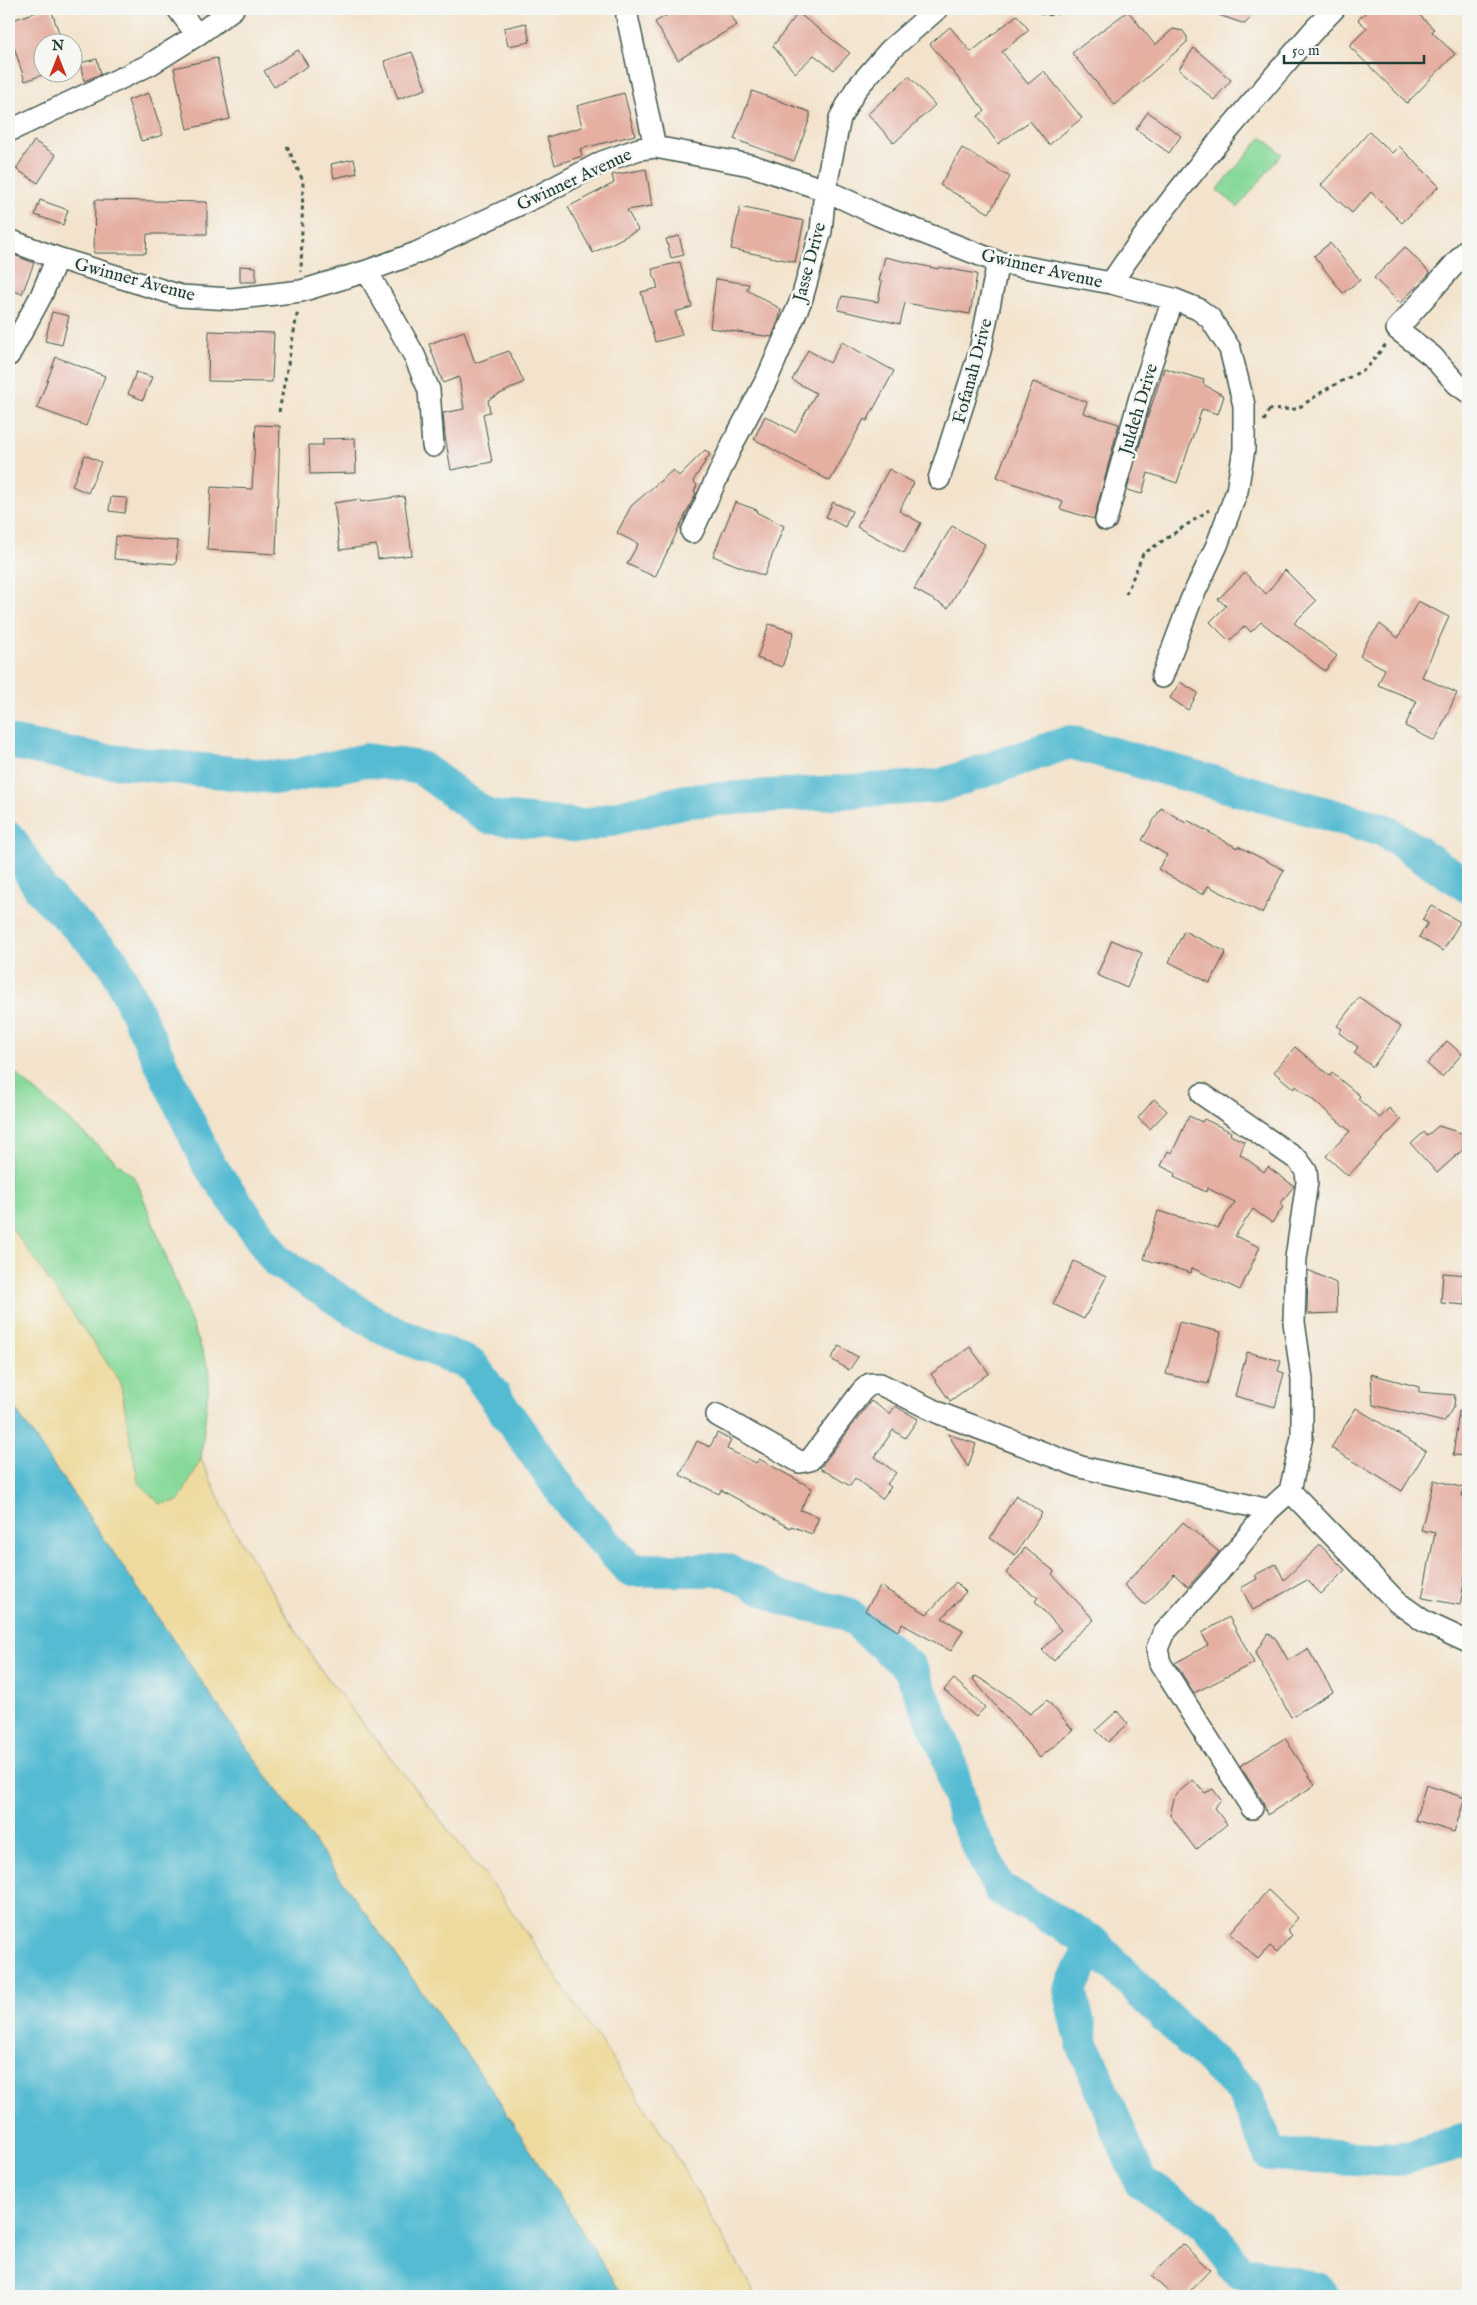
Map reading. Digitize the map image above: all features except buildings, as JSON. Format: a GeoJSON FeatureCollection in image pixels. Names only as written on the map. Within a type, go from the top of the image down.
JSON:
{"type":"FeatureCollection","features":[{"type":"Feature","properties":{"kind":"street"},"geometry":{"type":"LineString","coordinates":[[178,9],[197,35]]}},
{"type":"Feature","properties":{"kind":"street"},"geometry":{"type":"LineString","coordinates":[[9,132],[149,65],[197,35],[233,9]]}},
{"type":"Feature","properties":{"kind":"street"},"geometry":{"type":"LineString","coordinates":[[628,9],[627,16],[656,147]]}},
{"type":"Feature","properties":{"kind":"street","name":"Jasse Drive"},"geometry":{"type":"LineString","coordinates":[[692,532],[733,443],[767,379],[802,298],[821,231],[825,190],[840,118],[856,88],[890,50],[937,9]]}},
{"type":"Feature","properties":{"kind":"street"},"geometry":{"type":"LineString","coordinates":[[1111,283],[1144,234],[1175,194],[1313,31],[1334,9]]}},
{"type":"Feature","properties":{"kind":"street","name":"Gwinner Avenue"},"geometry":{"type":"LineString","coordinates":[[9,240],[57,258],[181,296],[231,299],[301,291],[367,271],[416,253],[542,194],[602,162],[639,149],[656,147],[750,165],[825,190],[878,215],[998,262],[1111,283],[1173,299],[1198,309],[1210,318],[1230,349],[1244,405]]}},
{"type":"Feature","properties":{"kind":"street"},"geometry":{"type":"LineString","coordinates":[[1468,249],[1397,330],[1432,356],[1457,384],[1468,392]]}},
{"type":"Feature","properties":{"kind":"street"},"geometry":{"type":"LineString","coordinates":[[9,356],[41,296],[57,258]]}},
{"type":"Feature","properties":{"kind":"street","name":"Fofanah Drive"},"geometry":{"type":"LineString","coordinates":[[939,479],[980,351],[998,262]]}},
{"type":"Feature","properties":{"kind":"street"},"geometry":{"type":"LineString","coordinates":[[367,271],[414,355],[429,390],[433,446]]}},
{"type":"Feature","properties":{"kind":"street","name":"Juldeh Drive"},"geometry":{"type":"LineString","coordinates":[[1106,520],[1140,397],[1173,299]]}},
{"type":"Feature","properties":{"kind":"street"},"geometry":{"type":"LineString","coordinates":[[1162,677],[1191,600],[1217,546],[1237,491],[1244,449],[1244,405]]}},
{"type":"Feature","properties":{"kind":"street"},"geometry":{"type":"LineString","coordinates":[[1202,1094],[1298,1160],[1306,1171],[1307,1182],[1296,1258],[1294,1322],[1302,1379],[1302,1437],[1290,1491],[1269,1510],[1218,1573],[1163,1634],[1157,1649],[1160,1663],[1252,1808]]}},
{"type":"Feature","properties":{"kind":"street"},"geometry":{"type":"LineString","coordinates":[[717,1416],[800,1462],[810,1460],[862,1391],[870,1384],[880,1384],[939,1413],[1081,1467],[1269,1510]]}},
{"type":"Feature","properties":{"kind":"street"},"geometry":{"type":"LineString","coordinates":[[1290,1491],[1397,1602],[1424,1622],[1468,1642]]}},
{"type":"Feature","properties":{"kind":"path"},"geometry":{"type":"LineString","coordinates":[[1033,9],[1046,15],[1075,10]]}},
{"type":"Feature","properties":{"kind":"path"},"geometry":{"type":"LineString","coordinates":[[279,412],[301,291],[303,181],[287,146]]}},
{"type":"Feature","properties":{"kind":"path"},"geometry":{"type":"LineString","coordinates":[[1244,405],[1269,410],[1297,409],[1326,390],[1367,368],[1397,330]]}},
{"type":"Feature","properties":{"kind":"path"},"geometry":{"type":"LineString","coordinates":[[1262,428],[1269,410]]}},
{"type":"Feature","properties":{"kind":"path"},"geometry":{"type":"LineString","coordinates":[[1126,594],[1143,554],[1237,491]]}},
{"type":"Feature","properties":{"kind":"green space"},"geometry":{"type":"Polygon","coordinates":[[[1262,137],[1282,154],[1238,207],[1217,190],[1262,137]]]}},
{"type":"Feature","properties":{"kind":"green space"},"geometry":{"type":"Polygon","coordinates":[[[9,1068],[136,1179],[210,1371],[201,1459],[180,1501],[160,1504],[138,1482],[120,1381],[9,1224],[9,1068]]]}},
{"type":"Feature","properties":{"kind":"sand"},"geometry":{"type":"Polygon","coordinates":[[[9,1224],[120,1381],[138,1482],[160,1504],[179,1501],[201,1459],[231,1525],[319,1668],[502,1897],[669,2143],[756,2296],[623,2296],[490,2087],[247,1748],[9,1400],[9,1224]]]}},
{"type":"Feature","properties":{"kind":"water"},"geometry":{"type":"Polygon","coordinates":[[[9,1400],[247,1748],[490,2087],[623,2296],[9,2296],[9,1400]]]}},
{"type":"Feature","properties":{"kind":"waterway"},"geometry":{"type":"LineString","coordinates":[[9,742],[100,760],[284,778],[366,760],[421,768],[488,817],[583,826],[685,801],[939,786],[1070,742],[1384,830],[1468,886]]}},
{"type":"Feature","properties":{"kind":"waterway"},"geometry":{"type":"LineString","coordinates":[[9,838],[42,891],[113,962],[208,1163],[277,1261],[385,1329],[472,1365],[574,1508],[630,1570],[726,1570],[785,1599],[848,1614],[910,1668],[947,1753],[964,1817],[999,1888],[1093,1942],[1151,2003],[1245,2093],[1270,2154],[1396,2160],[1468,2140]]}},
{"type":"Feature","properties":{"kind":"waterway"},"geometry":{"type":"LineString","coordinates":[[1093,1942],[1070,1990],[1083,2044],[1140,2181],[1205,2224],[1239,2272],[1317,2289],[1323,2296]]}}]}
